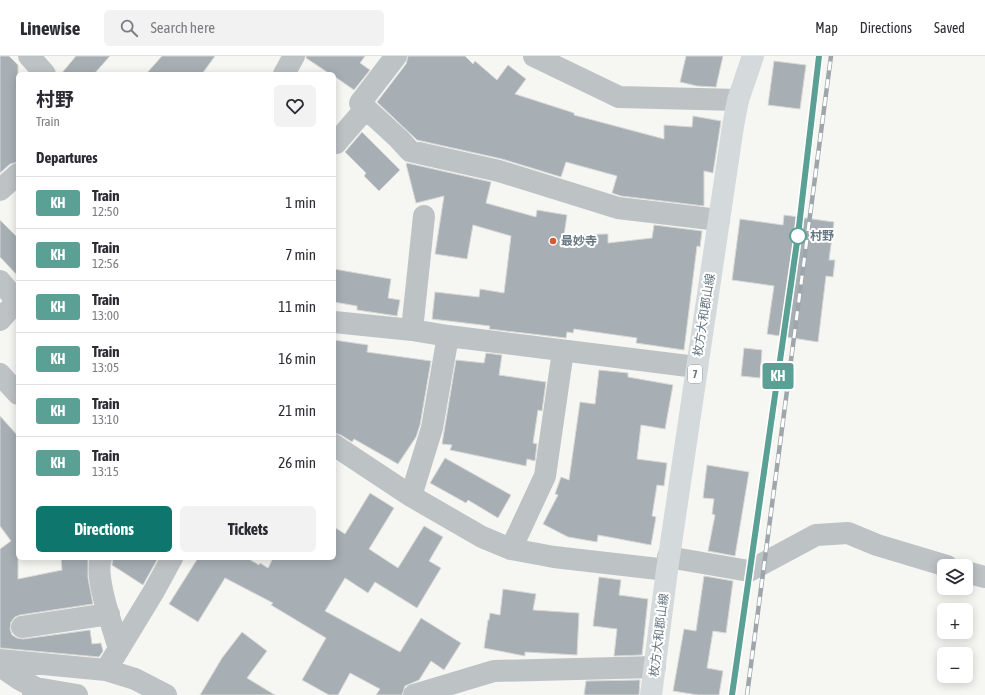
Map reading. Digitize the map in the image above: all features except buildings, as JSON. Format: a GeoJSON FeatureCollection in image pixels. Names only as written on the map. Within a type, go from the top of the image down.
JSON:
{"type":"FeatureCollection","features":[{"type":"Feature","properties":{"kind":"main road","name":"枚方大和郡山線"},"geometry":{"type":"LineString","coordinates":[[651,695],[696,367],[738,100],[753,56]]}},
{"type":"Feature","properties":{"kind":"street"},"geometry":{"type":"LineString","coordinates":[[285,72],[294,56]]}},
{"type":"Feature","properties":{"kind":"street"},"geometry":{"type":"LineString","coordinates":[[396,56],[360,103],[410,151],[499,171],[618,208],[719,220]]}},
{"type":"Feature","properties":{"kind":"street"},"geometry":{"type":"LineString","coordinates":[[534,56],[619,96],[738,100]]}},
{"type":"Feature","properties":{"kind":"street"},"geometry":{"type":"LineString","coordinates":[[336,143],[366,108]]}},
{"type":"Feature","properties":{"kind":"street"},"geometry":{"type":"LineString","coordinates":[[0,190],[16,176]]}},
{"type":"Feature","properties":{"kind":"street"},"geometry":{"type":"LineString","coordinates":[[412,330],[424,216]]}},
{"type":"Feature","properties":{"kind":"street"},"geometry":{"type":"LineString","coordinates":[[0,280],[16,300]]}},
{"type":"Feature","properties":{"kind":"street"},"geometry":{"type":"LineString","coordinates":[[0,320],[16,302]]}},
{"type":"Feature","properties":{"kind":"street"},"geometry":{"type":"LineString","coordinates":[[336,322],[412,330],[563,351],[696,367]]}},
{"type":"Feature","properties":{"kind":"street"},"geometry":{"type":"LineString","coordinates":[[411,496],[432,428],[448,336]]}},
{"type":"Feature","properties":{"kind":"street"},"geometry":{"type":"LineString","coordinates":[[511,549],[545,476],[563,351]]}},
{"type":"Feature","properties":{"kind":"street"},"geometry":{"type":"LineString","coordinates":[[0,374],[16,392]]}},
{"type":"Feature","properties":{"kind":"street"},"geometry":{"type":"LineString","coordinates":[[336,446],[411,496],[482,537],[511,549],[554,557],[749,571],[816,535],[848,533],[877,545],[937,563]]}},
{"type":"Feature","properties":{"kind":"street"},"geometry":{"type":"LineString","coordinates":[[100,560],[99,564],[101,586],[119,649]]}},
{"type":"Feature","properties":{"kind":"street"},"geometry":{"type":"LineString","coordinates":[[106,670],[171,560]]}},
{"type":"Feature","properties":{"kind":"street"},"geometry":{"type":"LineString","coordinates":[[973,574],[985,577]]}},
{"type":"Feature","properties":{"kind":"street"},"geometry":{"type":"LineString","coordinates":[[22,627],[109,614]]}},
{"type":"Feature","properties":{"kind":"street"},"geometry":{"type":"LineString","coordinates":[[0,660],[106,670],[135,679],[166,695]]}},
{"type":"Feature","properties":{"kind":"street"},"geometry":{"type":"LineString","coordinates":[[0,666],[35,691],[77,695]]}},
{"type":"Feature","properties":{"kind":"street"},"geometry":{"type":"LineString","coordinates":[[414,695],[494,671],[655,667]]}},
{"type":"Feature","properties":{"kind":"railway"},"geometry":{"type":"LineString","coordinates":[[732,695],[798,235],[819,56]]}},
{"type":"Feature","properties":{"kind":"railway"},"geometry":{"type":"LineString","coordinates":[[747,695],[831,56]]}},
{"type":"Feature","properties":{"kind":"train","name":"KH"},"geometry":{"type":"LineString","coordinates":[[732,695],[798,235],[819,56]]}},
{"type":"Feature","properties":{"kind":"place","name":"村野"},"geometry":{"type":"Point","coordinates":[798,236]}},
{"type":"Feature","properties":{"kind":"place","name":"最妙寺"},"geometry":{"type":"Point","coordinates":[553,241]}}]}
